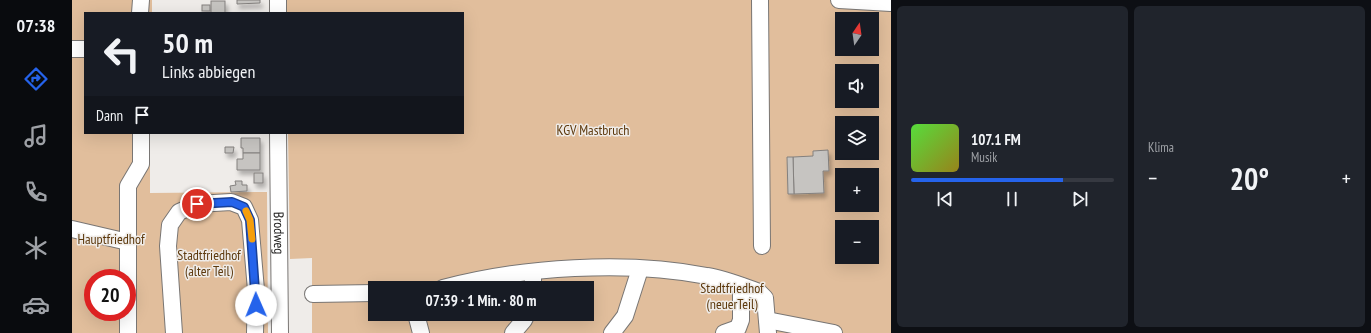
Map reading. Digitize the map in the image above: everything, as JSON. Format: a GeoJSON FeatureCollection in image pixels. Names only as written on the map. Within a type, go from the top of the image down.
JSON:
{"type":"FeatureCollection","features":[{"type":"Feature","properties":{"kind":"street"},"geometry":{"type":"LineString","coordinates":[[140,12],[141,0]]}},
{"type":"Feature","properties":{"kind":"street"},"geometry":{"type":"LineString","coordinates":[[278,0],[278,12]]}},
{"type":"Feature","properties":{"kind":"street"},"geometry":{"type":"LineString","coordinates":[[760,0],[762,246]]}},
{"type":"Feature","properties":{"kind":"street"},"geometry":{"type":"LineString","coordinates":[[839,0],[891,3]]}},
{"type":"Feature","properties":{"kind":"street"},"geometry":{"type":"LineString","coordinates":[[72,49],[84,49]]}},
{"type":"Feature","properties":{"kind":"street"},"geometry":{"type":"LineString","coordinates":[[128,333],[128,186],[141,164],[141,134]]}},
{"type":"Feature","properties":{"kind":"street","name":"Brodweg"},"geometry":{"type":"LineString","coordinates":[[278,134],[280,333]]}},
{"type":"Feature","properties":{"kind":"street"},"geometry":{"type":"LineString","coordinates":[[174,333],[168,246],[170,225],[179,212],[197,204],[216,202],[232,202],[244,207],[250,220],[256,290],[255,333]]}},
{"type":"Feature","properties":{"kind":"street"},"geometry":{"type":"LineString","coordinates":[[72,229],[128,242]]}},
{"type":"Feature","properties":{"kind":"street"},"geometry":{"type":"LineString","coordinates":[[473,281],[498,275],[601,268],[671,270],[707,276],[759,292],[766,298],[767,326],[834,333]]}},
{"type":"Feature","properties":{"kind":"street"},"geometry":{"type":"LineString","coordinates":[[612,333],[626,316],[640,269]]}},
{"type":"Feature","properties":{"kind":"street"},"geometry":{"type":"LineString","coordinates":[[533,272],[533,281]]}},
{"type":"Feature","properties":{"kind":"street"},"geometry":{"type":"LineString","coordinates":[[724,333],[738,328],[741,320],[741,286]]}},
{"type":"Feature","properties":{"kind":"street"},"geometry":{"type":"LineString","coordinates":[[313,294],[368,294]]}},
{"type":"Feature","properties":{"kind":"street"},"geometry":{"type":"LineString","coordinates":[[418,321],[421,333]]}},
{"type":"Feature","properties":{"kind":"street"},"geometry":{"type":"LineString","coordinates":[[512,333],[523,321]]}},
{"type":"Feature","properties":{"kind":"green space"},"geometry":{"type":"Polygon","coordinates":[[[72,0],[152,0],[152,12],[84,12],[84,134],[150,134],[150,193],[267,192],[268,333],[72,333],[72,0]]]}},
{"type":"Feature","properties":{"kind":"green space","name":"KGV Mastbruch"},"geometry":{"type":"Polygon","coordinates":[[[287,0],[891,0],[891,333],[312,333],[312,258],[290,259],[288,134],[464,134],[464,12],[287,12],[287,0]]]}},
{"type":"Feature","properties":{"kind":"building"},"geometry":{"type":"Polygon","coordinates":[[[237,0],[260,0],[260,3],[237,4],[237,0]]]}},
{"type":"Feature","properties":{"kind":"building"},"geometry":{"type":"Polygon","coordinates":[[[211,1],[225,1],[225,12],[211,12],[211,1]]]}},
{"type":"Feature","properties":{"kind":"building"},"geometry":{"type":"Polygon","coordinates":[[[202,5],[210,5],[210,11],[202,11],[202,5]]]}},
{"type":"Feature","properties":{"kind":"building"},"geometry":{"type":"Polygon","coordinates":[[[241,138],[260,138],[260,153],[243,153],[243,148],[241,148],[241,138]]]}},
{"type":"Feature","properties":{"kind":"building"},"geometry":{"type":"Polygon","coordinates":[[[225,147],[234,147],[233,153],[225,153],[225,147]]]}},
{"type":"Feature","properties":{"kind":"building"},"geometry":{"type":"Polygon","coordinates":[[[828,150],[829,171],[823,171],[824,193],[794,194],[793,157],[813,156],[813,151],[828,150]]]}},
{"type":"Feature","properties":{"kind":"building"},"geometry":{"type":"Polygon","coordinates":[[[243,153],[260,153],[260,170],[237,170],[237,159],[243,159],[243,153]]]}},
{"type":"Feature","properties":{"kind":"building"},"geometry":{"type":"Polygon","coordinates":[[[787,157],[793,157],[794,194],[788,194],[787,157]]]}},
{"type":"Feature","properties":{"kind":"building"},"geometry":{"type":"Polygon","coordinates":[[[254,173],[263,173],[263,183],[254,183],[254,173]]]}},
{"type":"Feature","properties":{"kind":"building"},"geometry":{"type":"Polygon","coordinates":[[[235,181],[242,181],[242,185],[247,185],[247,191],[231,192],[230,186],[236,185],[235,181]]]}},
{"type":"Feature","properties":{"kind":"slow traffic"},"geometry":{"type":"LineString","coordinates":[[246,211],[250,220],[252,239]]}},
{"type":"Feature","properties":{"kind":"route"},"geometry":{"type":"LineString","coordinates":[[197,204],[232,202],[244,207],[250,220],[256,305]]}},
{"type":"Feature","properties":{"kind":"park label","name":"Hauptfriedhof"},"geometry":{"type":"Point","coordinates":[111,239]}},
{"type":"Feature","properties":{"kind":"park label","name":"Stadtfriedhof (alter Teil)"},"geometry":{"type":"Point","coordinates":[209,264]}},
{"type":"Feature","properties":{"kind":"park label","name":"Stadtfriedhof (neuerTeil)"},"geometry":{"type":"Point","coordinates":[732,296]}}]}
